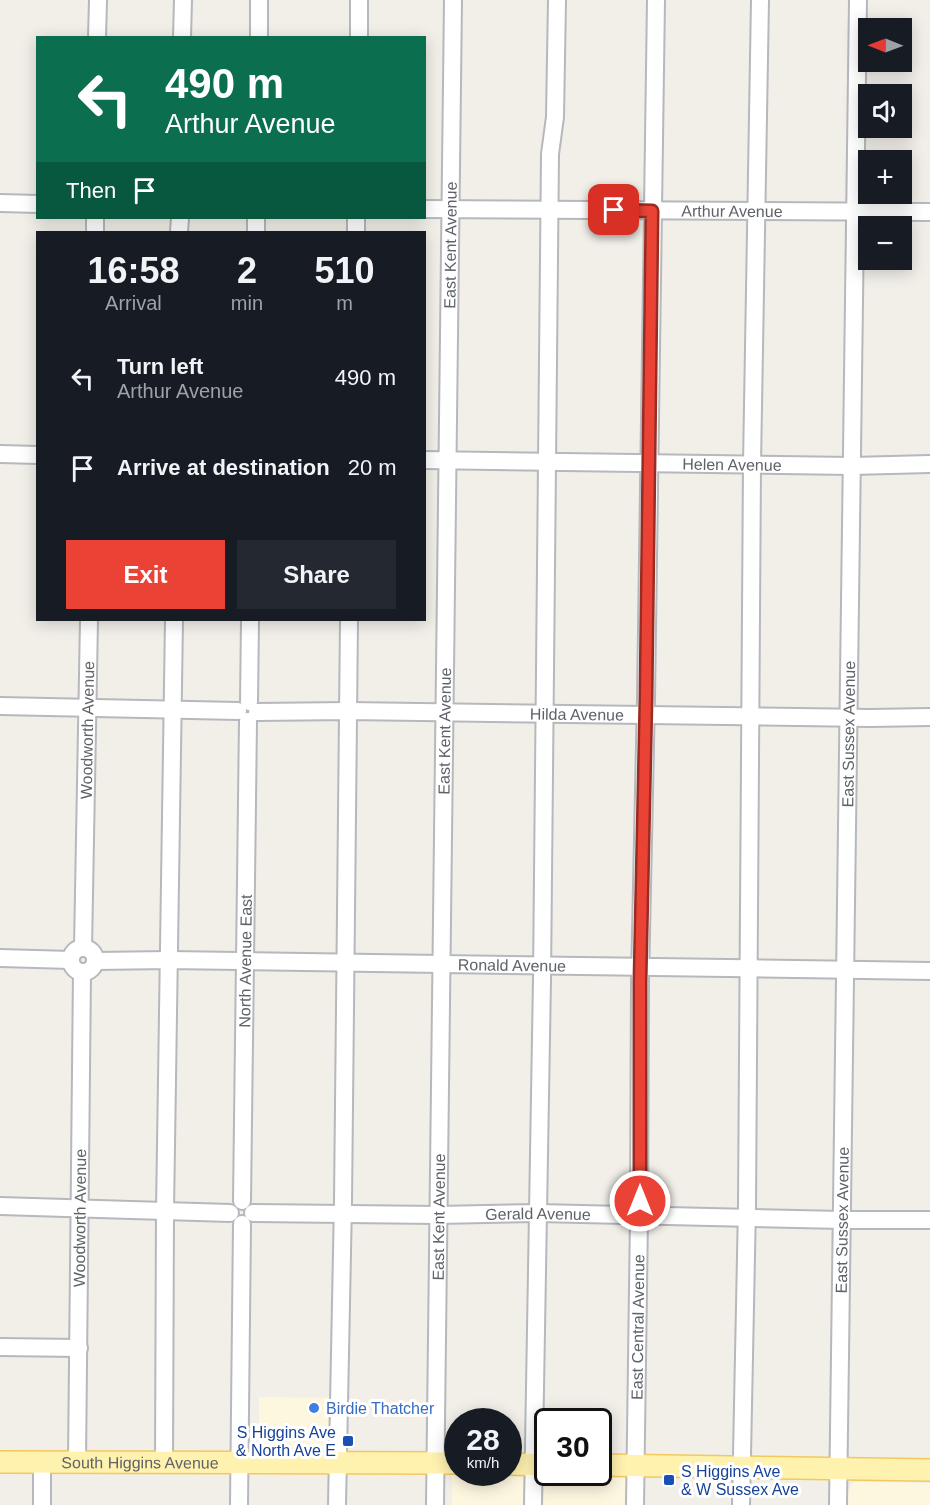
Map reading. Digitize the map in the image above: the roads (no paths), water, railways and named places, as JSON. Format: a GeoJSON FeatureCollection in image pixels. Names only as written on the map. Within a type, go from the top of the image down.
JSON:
{"type":"FeatureCollection","features":[{"type":"Feature","properties":{"kind":"main road","name":"South Higgins Avenue"},"geometry":{"type":"LineString","coordinates":[[0,1462],[444,1463]]}},
{"type":"Feature","properties":{"kind":"main road"},"geometry":{"type":"LineString","coordinates":[[612,1465],[930,1470]]}},
{"type":"Feature","properties":{"kind":"street"},"geometry":{"type":"LineString","coordinates":[[97,36],[98,0]]}},
{"type":"Feature","properties":{"kind":"street"},"geometry":{"type":"LineString","coordinates":[[182,36],[183,0]]}},
{"type":"Feature","properties":{"kind":"street"},"geometry":{"type":"LineString","coordinates":[[259,0],[259,36]]}},
{"type":"Feature","properties":{"kind":"street"},"geometry":{"type":"LineString","coordinates":[[359,0],[359,36]]}},
{"type":"Feature","properties":{"kind":"street","name":"East Kent Avenue"},"geometry":{"type":"LineString","coordinates":[[435,1505],[453,0]]}},
{"type":"Feature","properties":{"kind":"street"},"geometry":{"type":"LineString","coordinates":[[540,1408],[538,1213],[550,154],[555,117],[557,0]]}},
{"type":"Feature","properties":{"kind":"street","name":"East Central Avenue"},"geometry":{"type":"LineString","coordinates":[[635,1505],[640,967],[646,716],[656,0]]}},
{"type":"Feature","properties":{"kind":"street"},"geometry":{"type":"LineString","coordinates":[[741,1505],[747,1217],[752,464],[760,0]]}},
{"type":"Feature","properties":{"kind":"street","name":"East Sussex Avenue"},"geometry":{"type":"LineString","coordinates":[[838,1505],[858,0]]}},
{"type":"Feature","properties":{"kind":"street"},"geometry":{"type":"LineString","coordinates":[[0,203],[36,204]]}},
{"type":"Feature","properties":{"kind":"street","name":"Arthur Avenue"},"geometry":{"type":"LineString","coordinates":[[426,209],[930,212]]}},
{"type":"Feature","properties":{"kind":"street"},"geometry":{"type":"LineString","coordinates":[[0,454],[36,455]]}},
{"type":"Feature","properties":{"kind":"street","name":"Helen Avenue"},"geometry":{"type":"LineString","coordinates":[[426,460],[852,466],[930,464]]}},
{"type":"Feature","properties":{"kind":"street","name":"Woodworth Avenue"},"geometry":{"type":"LineString","coordinates":[[77,1462],[89,621]]}},
{"type":"Feature","properties":{"kind":"street"},"geometry":{"type":"LineString","coordinates":[[164,1463],[165,1212],[174,621]]}},
{"type":"Feature","properties":{"kind":"street","name":"North Avenue East"},"geometry":{"type":"LineString","coordinates":[[238,1505],[250,621]]}},
{"type":"Feature","properties":{"kind":"street"},"geometry":{"type":"LineString","coordinates":[[337,1505],[343,1212],[349,621]]}},
{"type":"Feature","properties":{"kind":"street","name":"Hilda Avenue"},"geometry":{"type":"LineString","coordinates":[[0,706],[248,712],[930,717]]}},
{"type":"Feature","properties":{"kind":"street","name":"Ronald Avenue"},"geometry":{"type":"LineString","coordinates":[[0,958],[930,971]]}},
{"type":"Feature","properties":{"kind":"street","name":"Gerald Avenue"},"geometry":{"type":"LineString","coordinates":[[0,1206],[165,1212],[343,1212],[438,1215],[538,1213],[639,1217],[930,1220]]}},
{"type":"Feature","properties":{"kind":"street"},"geometry":{"type":"LineString","coordinates":[[0,1347],[79,1348]]}},
{"type":"Feature","properties":{"kind":"street"},"geometry":{"type":"LineString","coordinates":[[42,1462],[42,1505]]}},
{"type":"Feature","properties":{"kind":"street"},"geometry":{"type":"LineString","coordinates":[[533,1505],[537,1486]]}},
{"type":"Feature","properties":{"kind":"place","name":"Birdie Thatcher"},"geometry":{"type":"Point","coordinates":[314,1408]}},
{"type":"Feature","properties":{"kind":"place","name":"S Higgins Ave & North Ave E"},"geometry":{"type":"Point","coordinates":[348,1441]}},
{"type":"Feature","properties":{"kind":"place","name":"S Higgins Ave & W Sussex Ave"},"geometry":{"type":"Point","coordinates":[669,1480]}}]}
